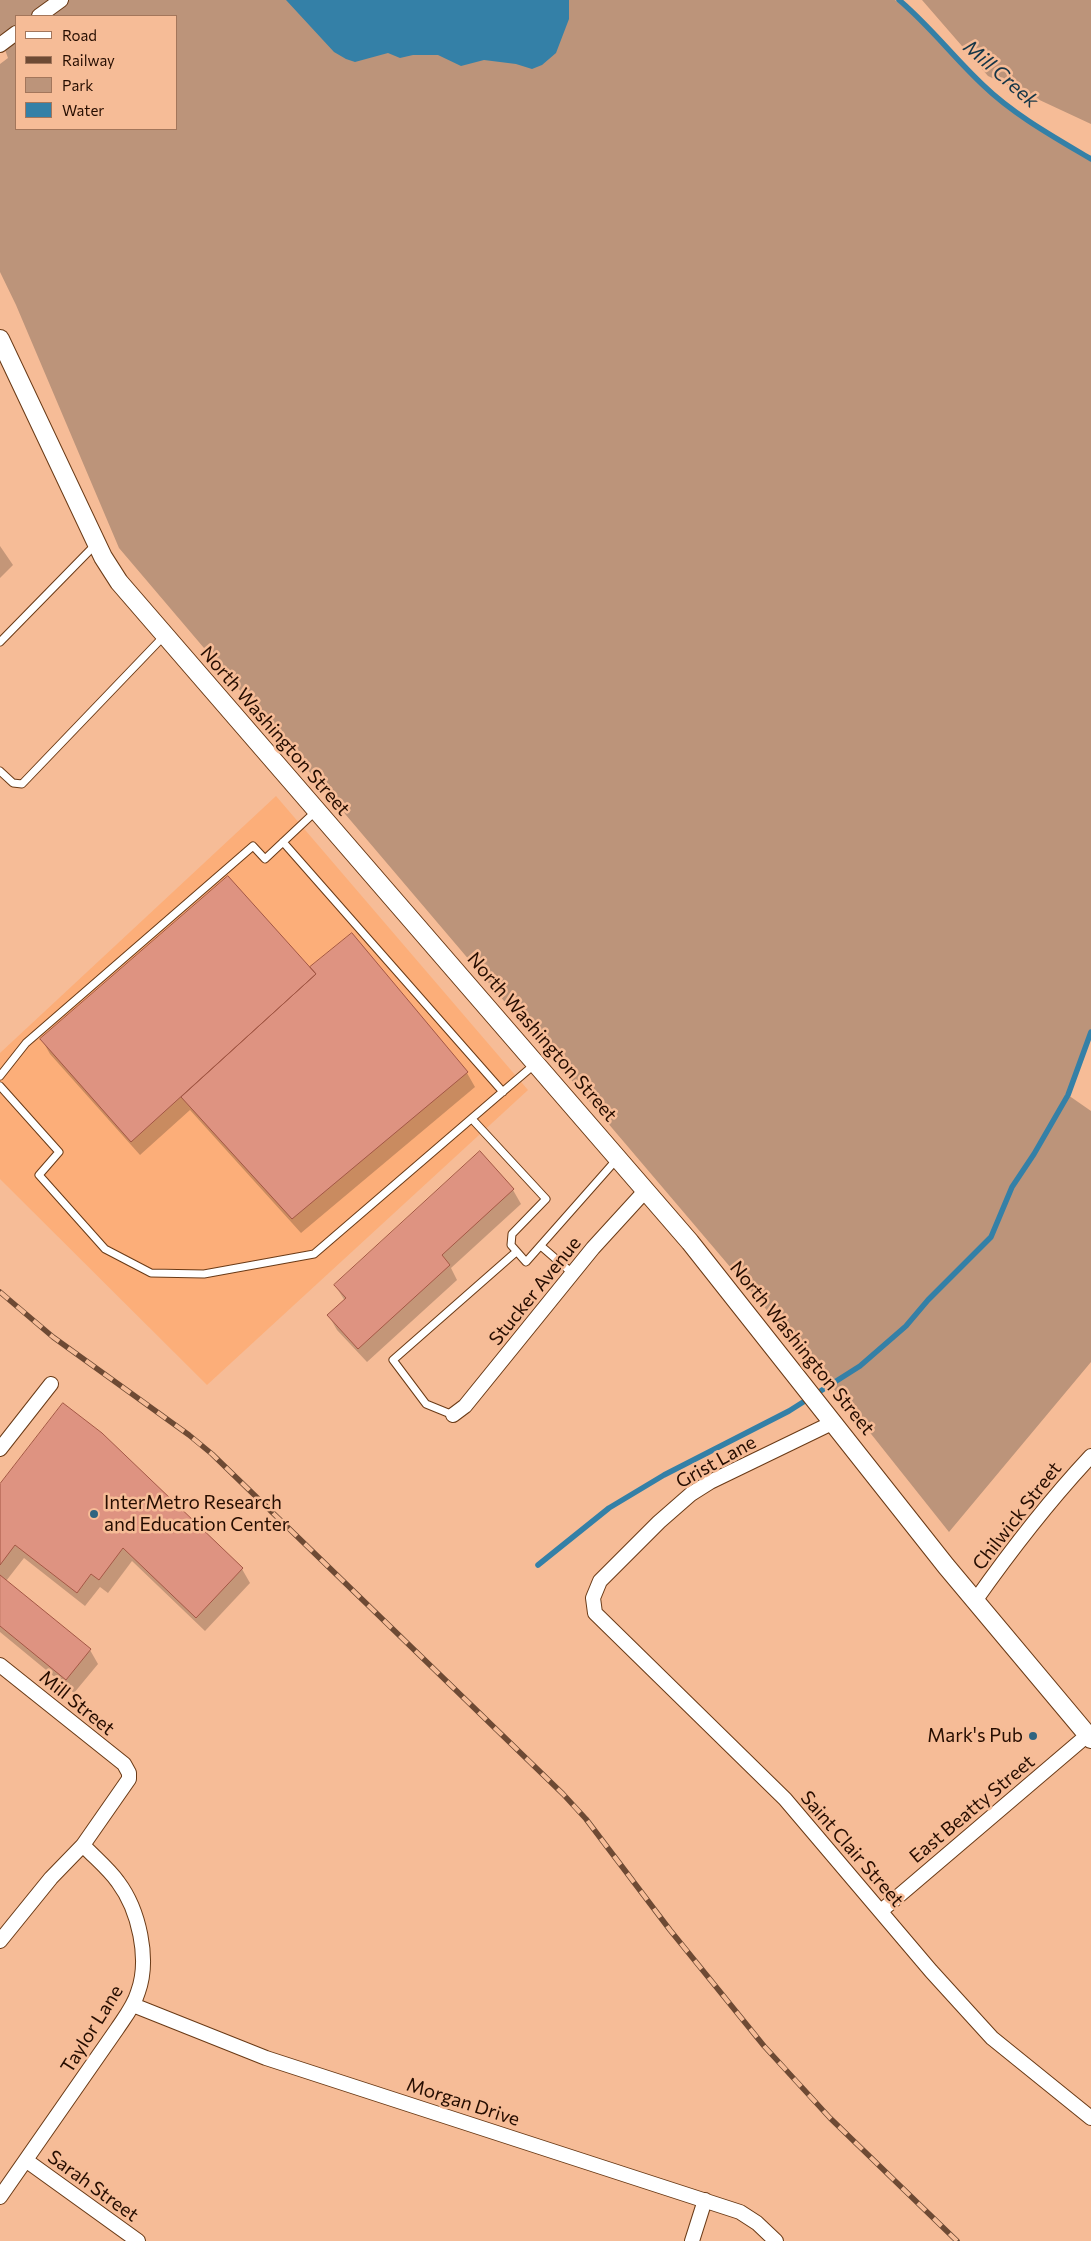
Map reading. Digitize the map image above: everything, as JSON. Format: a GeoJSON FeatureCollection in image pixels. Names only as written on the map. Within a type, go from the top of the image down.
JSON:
{"type":"FeatureCollection","features":[{"type":"Feature","properties":{"kind":"street"},"geometry":{"type":"LineString","coordinates":[[40,15],[61,0]]}},
{"type":"Feature","properties":{"kind":"street"},"geometry":{"type":"LineString","coordinates":[[0,45],[15,34]]}},
{"type":"Feature","properties":{"kind":"street","name":"North Washington Street"},"geometry":{"type":"LineString","coordinates":[[0,339],[96,543],[119,582],[646,1190],[834,1422],[975,1601],[1090,1736]]}},
{"type":"Feature","properties":{"kind":"street","name":"Stucker Avenue"},"geometry":{"type":"LineString","coordinates":[[453,1415],[465,1406],[572,1273],[646,1190]]}},
{"type":"Feature","properties":{"kind":"street"},"geometry":{"type":"LineString","coordinates":[[0,1449],[51,1384]]}},
{"type":"Feature","properties":{"kind":"street","name":"Grist Lane"},"geometry":{"type":"LineString","coordinates":[[593,1598],[600,1581],[659,1522],[691,1494],[710,1482],[834,1422]]}},
{"type":"Feature","properties":{"kind":"street","name":"Chilwick Street"},"geometry":{"type":"LineString","coordinates":[[975,1601],[1023,1535],[1057,1493],[1091,1456]]}},
{"type":"Feature","properties":{"kind":"street","name":"Saint Clair Street"},"geometry":{"type":"LineString","coordinates":[[593,1598],[595,1614],[785,1799],[931,1971],[992,2038],[1091,2118]]}},
{"type":"Feature","properties":{"kind":"street","name":"Mill Street"},"geometry":{"type":"LineString","coordinates":[[0,1666],[124,1764],[129,1773],[129,1779],[83,1845]]}},
{"type":"Feature","properties":{"kind":"street","name":"East Beatty Street"},"geometry":{"type":"LineString","coordinates":[[881,1912],[1090,1736]]}},
{"type":"Feature","properties":{"kind":"street"},"geometry":{"type":"LineString","coordinates":[[0,1941],[51,1878],[83,1845]]}},
{"type":"Feature","properties":{"kind":"street","name":"Taylor Lane"},"geometry":{"type":"LineString","coordinates":[[0,2197],[27,2161],[133,2005],[139,1990],[142,1974],[140,1933],[135,1916],[118,1882],[83,1845]]}},
{"type":"Feature","properties":{"kind":"street","name":"Morgan Drive"},"geometry":{"type":"LineString","coordinates":[[133,2005],[266,2058],[740,2212],[757,2223],[776,2241]]}},
{"type":"Feature","properties":{"kind":"street","name":"Sarah Street"},"geometry":{"type":"LineString","coordinates":[[27,2161],[138,2241]]}},
{"type":"Feature","properties":{"kind":"street"},"geometry":{"type":"LineString","coordinates":[[692,2241],[705,2200]]}},
{"type":"Feature","properties":{"kind":"lane"},"geometry":{"type":"LineString","coordinates":[[0,642],[96,543]]}},
{"type":"Feature","properties":{"kind":"lane"},"geometry":{"type":"LineString","coordinates":[[0,770],[13,783],[22,784],[164,636]]}},
{"type":"Feature","properties":{"kind":"lane"},"geometry":{"type":"LineString","coordinates":[[0,1076],[26,1043],[252,846],[265,858],[317,811]]}},
{"type":"Feature","properties":{"kind":"lane"},"geometry":{"type":"LineString","coordinates":[[283,842],[503,1092]]}},
{"type":"Feature","properties":{"kind":"lane"},"geometry":{"type":"LineString","coordinates":[[0,1086],[59,1152],[39,1175],[105,1249],[151,1273],[204,1274],[314,1254],[537,1063]]}},
{"type":"Feature","properties":{"kind":"lane"},"geometry":{"type":"LineString","coordinates":[[472,1119],[546,1199],[512,1234],[511,1245],[526,1262],[618,1157]]}},
{"type":"Feature","properties":{"kind":"lane"},"geometry":{"type":"LineString","coordinates":[[541,1246],[572,1273]]}},
{"type":"Feature","properties":{"kind":"lane"},"geometry":{"type":"LineString","coordinates":[[453,1415],[426,1404],[393,1360],[516,1252]]}},
{"type":"Feature","properties":{"kind":"shaded area"},"geometry":{"type":"Polygon","coordinates":[[[276,796],[528,1090],[207,1385],[0,1179],[0,1053],[276,796]]]}},
{"type":"Feature","properties":{"kind":"green space"},"geometry":{"type":"Polygon","coordinates":[[[0,0],[895,0],[925,24],[984,86],[1033,124],[1091,159],[1091,1037],[1068,1095],[1091,1111],[1091,1362],[949,1532],[856,1415],[119,548],[16,305],[0,272],[0,64],[8,58],[0,36],[0,0]]]}},
{"type":"Feature","properties":{"kind":"green space"},"geometry":{"type":"Polygon","coordinates":[[[922,0],[1091,0],[1091,124],[988,76],[922,0]]]}},
{"type":"Feature","properties":{"kind":"water"},"geometry":{"type":"Polygon","coordinates":[[[286,0],[569,0],[569,19],[556,53],[542,65],[532,69],[516,64],[484,60],[461,66],[438,55],[413,55],[400,58],[388,53],[355,62],[334,52],[286,0]]]}},
{"type":"Feature","properties":{"kind":"building"},"geometry":{"type":"Polygon","coordinates":[[[228,876],[316,974],[131,1142],[40,1039],[228,876]]]}},
{"type":"Feature","properties":{"kind":"building"},"geometry":{"type":"Polygon","coordinates":[[[352,933],[468,1072],[292,1219],[181,1097],[316,974],[310,967],[352,933]]]}},
{"type":"Feature","properties":{"kind":"building"},"geometry":{"type":"Polygon","coordinates":[[[480,1151],[514,1189],[442,1255],[450,1265],[358,1349],[327,1315],[346,1298],[334,1285],[480,1151]]]}},
{"type":"Feature","properties":{"kind":"building","name":"InterMetro Research and Education Center"},"geometry":{"type":"Polygon","coordinates":[[[63,1403],[102,1433],[243,1568],[196,1618],[123,1548],[99,1580],[91,1574],[77,1593],[15,1545],[0,1565],[0,1484],[63,1403]]]}},
{"type":"Feature","properties":{"kind":"building"},"geometry":{"type":"Polygon","coordinates":[[[0,1575],[91,1649],[66,1680],[0,1626],[0,1575]]]}},
{"type":"Feature","properties":{"kind":"waterway","name":"Mill Creek"},"geometry":{"type":"LineString","coordinates":[[899,0],[995,96],[1035,125],[1091,159]]}},
{"type":"Feature","properties":{"kind":"waterway"},"geometry":{"type":"LineString","coordinates":[[538,1565],[609,1508],[664,1475],[789,1411],[860,1366],[906,1326],[928,1300],[991,1237],[1012,1187],[1034,1154],[1068,1095],[1091,1032]]}},
{"type":"Feature","properties":{"kind":"railway"},"geometry":{"type":"LineString","coordinates":[[0,1292],[53,1337],[189,1435],[212,1454],[563,1794],[586,1819],[670,1930],[764,2046],[830,2118],[957,2241]]}},
{"type":"Feature","properties":{"kind":"place","name":"InterMetro Research and Education Center"},"geometry":{"type":"Point","coordinates":[94,1514]}},
{"type":"Feature","properties":{"kind":"place","name":"Mark's Pub"},"geometry":{"type":"Point","coordinates":[1033,1736]}}]}
